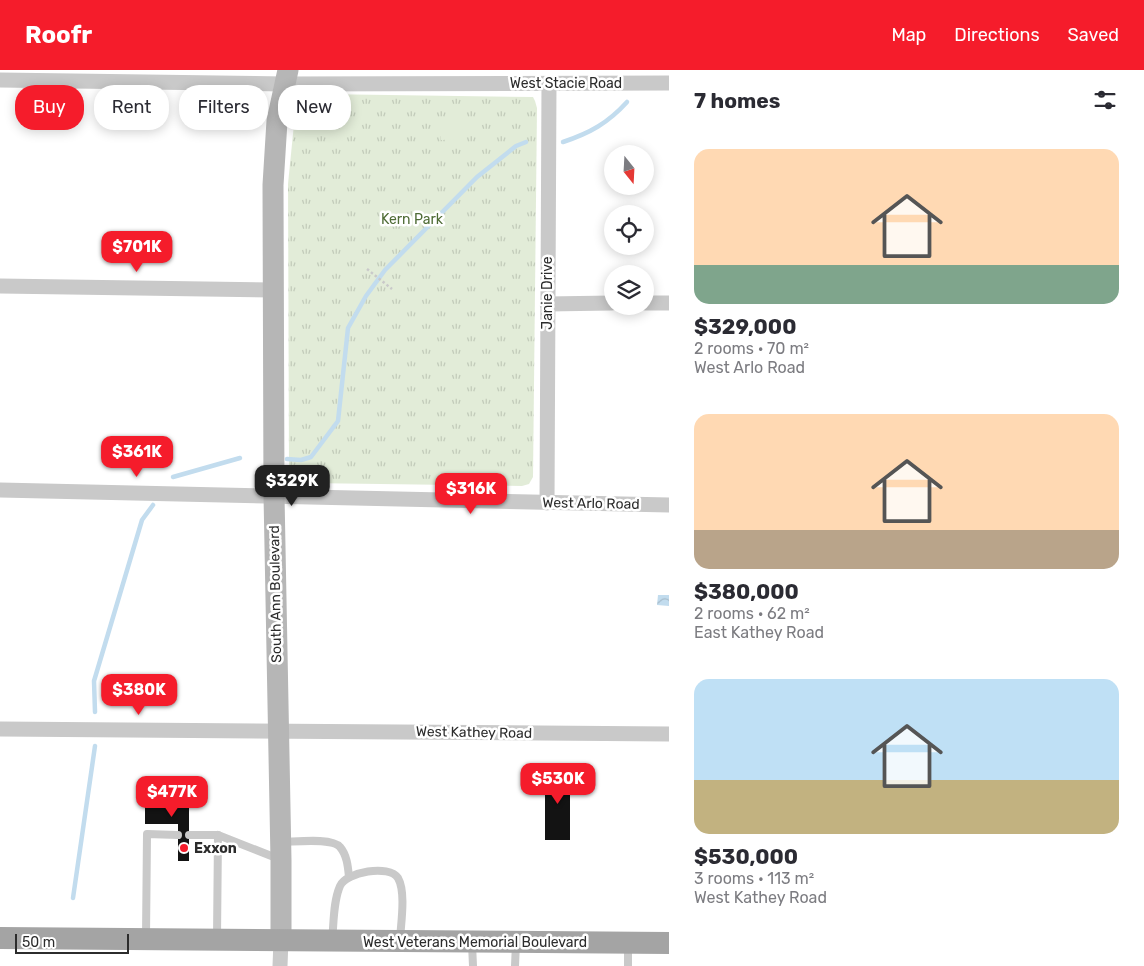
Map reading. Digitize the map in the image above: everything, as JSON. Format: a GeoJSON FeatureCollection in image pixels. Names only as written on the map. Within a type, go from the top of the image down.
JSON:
{"type":"FeatureCollection","features":[{"type":"Feature","properties":{"kind":"main road","name":"West Veterans Memorial Boulevard"},"geometry":{"type":"LineString","coordinates":[[0,938],[669,943]]}},
{"type":"Feature","properties":{"kind":"street","name":"West Stacie Road"},"geometry":{"type":"LineString","coordinates":[[0,80],[286,77],[548,83],[669,83]]}},
{"type":"Feature","properties":{"kind":"street","name":"South Ann Boulevard"},"geometry":{"type":"LineString","coordinates":[[281,940],[274,495],[274,152],[277,121],[286,77]]}},
{"type":"Feature","properties":{"kind":"street","name":"Janie Drive"},"geometry":{"type":"LineString","coordinates":[[547,502],[548,83]]}},
{"type":"Feature","properties":{"kind":"street"},"geometry":{"type":"LineString","coordinates":[[0,286],[274,290]]}},
{"type":"Feature","properties":{"kind":"street"},"geometry":{"type":"LineString","coordinates":[[654,303],[669,303]]}},
{"type":"Feature","properties":{"kind":"street"},"geometry":{"type":"LineString","coordinates":[[547,304],[604,304]]}},
{"type":"Feature","properties":{"kind":"street","name":"West Arlo Road"},"geometry":{"type":"LineString","coordinates":[[0,490],[669,505]]}},
{"type":"Feature","properties":{"kind":"street","name":"West Kathey Road"},"geometry":{"type":"LineString","coordinates":[[0,729],[669,734]]}},
{"type":"Feature","properties":{"kind":"street"},"geometry":{"type":"LineString","coordinates":[[280,966],[281,940]]}},
{"type":"Feature","properties":{"kind":"lane"},"geometry":{"type":"LineString","coordinates":[[146,938],[146,834],[178,835]]}},
{"type":"Feature","properties":{"kind":"lane"},"geometry":{"type":"LineString","coordinates":[[189,835],[218,835],[281,851],[330,842],[339,845],[345,854],[349,877]]}},
{"type":"Feature","properties":{"kind":"lane"},"geometry":{"type":"LineString","coordinates":[[217,940],[218,835]]}},
{"type":"Feature","properties":{"kind":"lane"},"geometry":{"type":"LineString","coordinates":[[332,941],[337,894],[343,881],[358,874],[384,872],[391,872],[398,878],[402,896],[400,941]]}},
{"type":"Feature","properties":{"kind":"lane"},"geometry":{"type":"LineString","coordinates":[[472,942],[472,966]]}},
{"type":"Feature","properties":{"kind":"lane"},"geometry":{"type":"LineString","coordinates":[[515,966],[516,942]]}},
{"type":"Feature","properties":{"kind":"lane"},"geometry":{"type":"LineString","coordinates":[[628,942],[628,966]]}},
{"type":"Feature","properties":{"kind":"path"},"geometry":{"type":"LineString","coordinates":[[367,269],[392,289]]}},
{"type":"Feature","properties":{"kind":"green space","name":"Kern Park"},"geometry":{"type":"Polygon","coordinates":[[[351,94],[533,97],[537,108],[533,477],[529,484],[522,486],[306,483],[296,479],[289,468],[288,184],[293,130],[351,130],[351,94]]]}},
{"type":"Feature","properties":{"kind":"green space"},"geometry":{"type":"Polygon","coordinates":[[[440,118],[462,118],[463,139],[441,140],[440,118]]]}},
{"type":"Feature","properties":{"kind":"water"},"geometry":{"type":"Polygon","coordinates":[[[658,595],[669,595],[669,606],[657,605],[658,595]]]}},
{"type":"Feature","properties":{"kind":"building"},"geometry":{"type":"Polygon","coordinates":[[[545,770],[570,770],[570,840],[545,840],[545,770]]]}},
{"type":"Feature","properties":{"kind":"building"},"geometry":{"type":"Polygon","coordinates":[[[158,793],[189,793],[189,861],[178,861],[178,824],[145,824],[145,803],[158,803],[158,793]]]}},
{"type":"Feature","properties":{"kind":"waterway"},"geometry":{"type":"LineString","coordinates":[[563,142],[582,135],[598,126],[613,116],[627,102]]}},
{"type":"Feature","properties":{"kind":"waterway"},"geometry":{"type":"LineString","coordinates":[[287,459],[301,460],[311,457],[338,421],[348,328],[366,296],[385,270],[477,177],[516,146],[526,142]]}},
{"type":"Feature","properties":{"kind":"waterway"},"geometry":{"type":"LineString","coordinates":[[173,477],[240,458]]}},
{"type":"Feature","properties":{"kind":"waterway"},"geometry":{"type":"LineString","coordinates":[[95,712],[94,681],[142,520],[153,505]]}},
{"type":"Feature","properties":{"kind":"waterway"},"geometry":{"type":"LineString","coordinates":[[73,898],[95,746]]}},
{"type":"Feature","properties":{"kind":"place","name":"Exxon"},"geometry":{"type":"Point","coordinates":[184,848]}}]}
